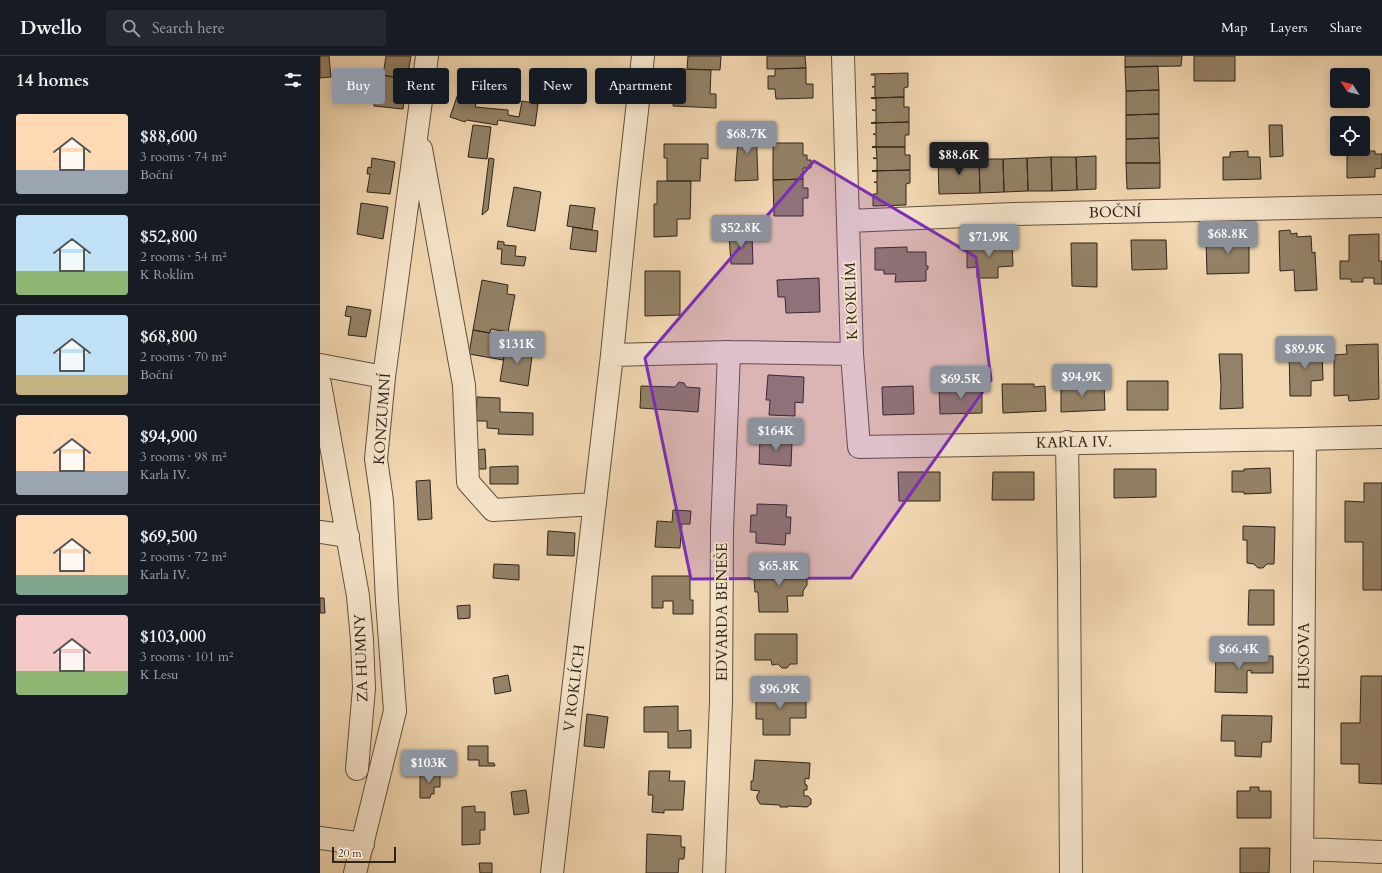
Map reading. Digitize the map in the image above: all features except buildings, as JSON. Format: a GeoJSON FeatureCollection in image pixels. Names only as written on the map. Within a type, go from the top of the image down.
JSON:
{"type":"FeatureCollection","features":[{"type":"Feature","properties":{"kind":"street","name":"KONZUMNÍ"},"geometry":{"type":"LineString","coordinates":[[355,873],[395,710],[387,601],[382,501],[376,459],[384,377],[427,56]]}},
{"type":"Feature","properties":{"kind":"street"},"geometry":{"type":"LineString","coordinates":[[595,504],[643,56]]}},
{"type":"Feature","properties":{"kind":"street","name":"K ROKLÍM"},"geometry":{"type":"LineString","coordinates":[[612,355],[729,352],[852,354],[843,56]]}},
{"type":"Feature","properties":{"kind":"street","name":"KONZUMNÍ"},"geometry":{"type":"LineString","coordinates":[[417,129],[464,384],[468,482],[493,510],[595,504]]}},
{"type":"Feature","properties":{"kind":"street","name":"BOČNÍ"},"geometry":{"type":"LineString","coordinates":[[848,221],[1014,214],[1382,206]]}},
{"type":"Feature","properties":{"kind":"street","name":"EDVARDA BENEŠE"},"geometry":{"type":"LineString","coordinates":[[714,873],[722,702],[722,530],[729,352]]}},
{"type":"Feature","properties":{"kind":"street","name":"KARLA IV."},"geometry":{"type":"LineString","coordinates":[[852,354],[859,446],[1382,437]]}},
{"type":"Feature","properties":{"kind":"street"},"geometry":{"type":"LineString","coordinates":[[320,365],[384,377]]}},
{"type":"Feature","properties":{"kind":"street","name":"ZA HUMNY"},"geometry":{"type":"LineString","coordinates":[[320,384],[358,596],[364,688],[357,769]]}},
{"type":"Feature","properties":{"kind":"street","name":"HUSOVA"},"geometry":{"type":"LineString","coordinates":[[1302,873],[1305,439]]}},
{"type":"Feature","properties":{"kind":"street"},"geometry":{"type":"LineString","coordinates":[[1067,442],[1071,873]]}},
{"type":"Feature","properties":{"kind":"street","name":"V ROKLÍCH"},"geometry":{"type":"LineString","coordinates":[[552,873],[595,504]]}},
{"type":"Feature","properties":{"kind":"street"},"geometry":{"type":"LineString","coordinates":[[320,532],[348,536]]}},
{"type":"Feature","properties":{"kind":"street","name":"ZA HUMNY"},"geometry":{"type":"LineString","coordinates":[[358,596],[387,601]]}},
{"type":"Feature","properties":{"kind":"street"},"geometry":{"type":"LineString","coordinates":[[320,838],[363,844]]}},
{"type":"Feature","properties":{"kind":"street"},"geometry":{"type":"LineString","coordinates":[[1303,849],[1382,852]]}},
{"type":"Feature","properties":{"kind":"highlighted area"},"geometry":{"type":"Polygon","coordinates":[[[814,161],[976,257],[991,380],[851,578],[691,579],[645,358],[814,161]]]}}]}
